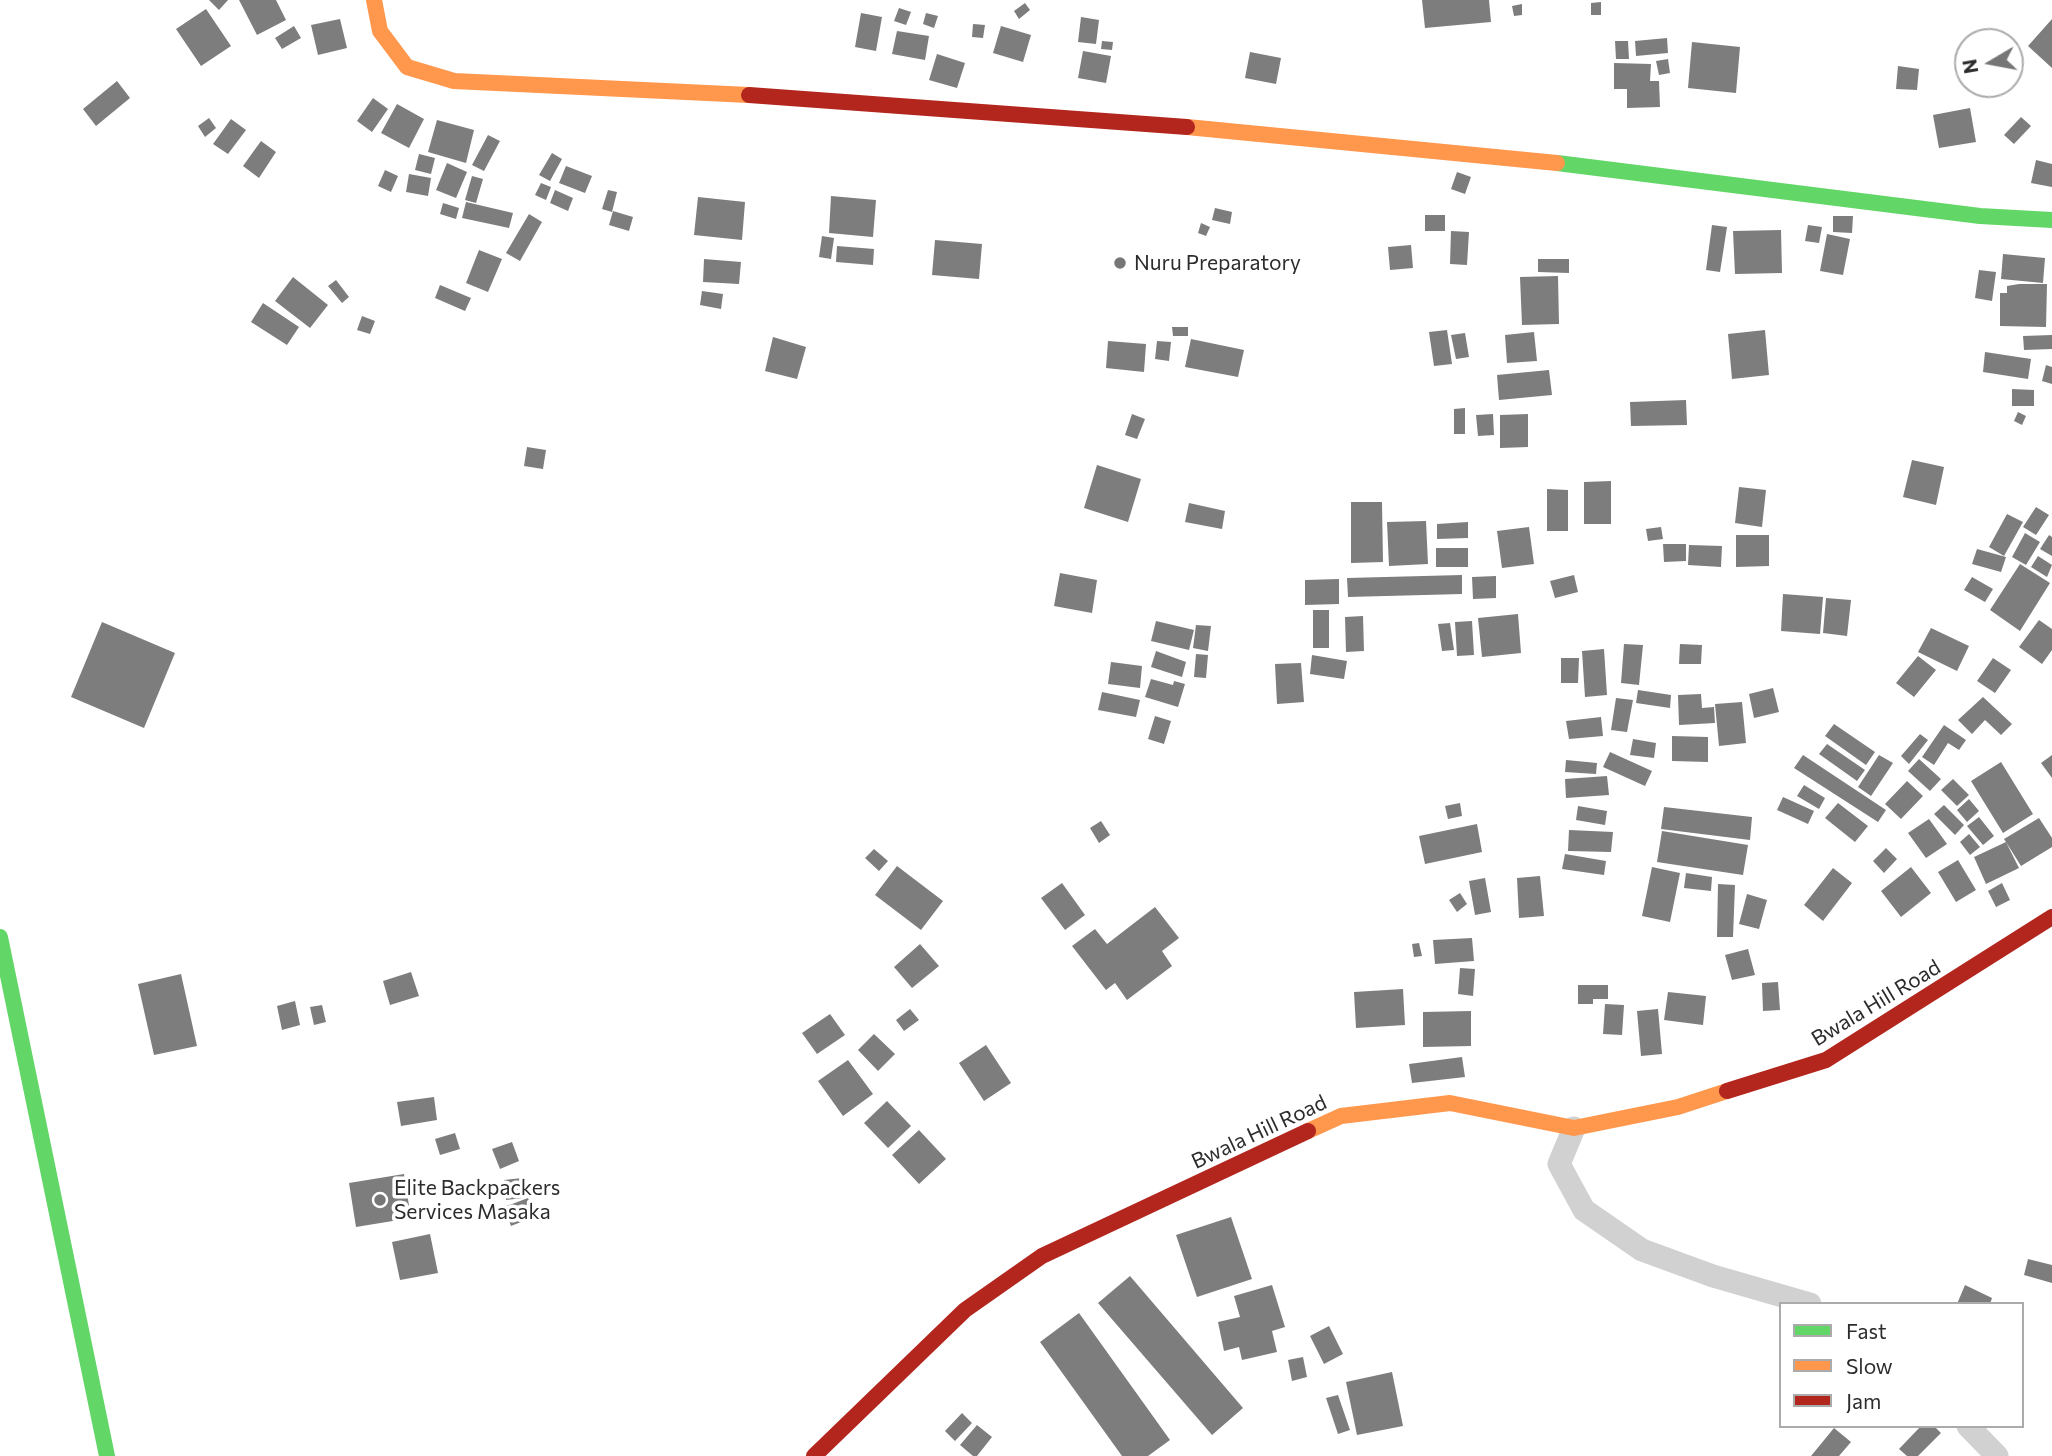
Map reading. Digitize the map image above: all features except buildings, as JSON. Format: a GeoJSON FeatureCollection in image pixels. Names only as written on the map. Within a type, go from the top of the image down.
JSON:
{"type":"FeatureCollection","features":[{"type":"Feature","properties":{"kind":"street"},"geometry":{"type":"LineString","coordinates":[[374,0],[380,31],[407,67],[454,81],[762,96],[1209,129],[1646,172],[1980,216],[2052,220]]}},
{"type":"Feature","properties":{"kind":"street","name":"Bwala Hill Road"},"geometry":{"type":"LineString","coordinates":[[814,1456],[965,1310],[1042,1256],[1341,1116],[1450,1103],[1574,1128],[1678,1107],[1826,1060],[2052,917]]}},
{"type":"Feature","properties":{"kind":"street"},"geometry":{"type":"LineString","coordinates":[[0,937],[107,1456]]}},
{"type":"Feature","properties":{"kind":"street"},"geometry":{"type":"LineString","coordinates":[[1574,1128],[1559,1164],[1584,1210],[1642,1250],[1713,1276],[1803,1302]]}},
{"type":"Feature","properties":{"kind":"street"},"geometry":{"type":"LineString","coordinates":[[1970,1428],[1997,1456]]}},
{"type":"Feature","properties":{"kind":"traffic: fast"},"geometry":{"type":"LineString","coordinates":[[1557,163],[1980,216],[2052,220]]}},
{"type":"Feature","properties":{"kind":"traffic: fast"},"geometry":{"type":"LineString","coordinates":[[0,937],[107,1456]]}},
{"type":"Feature","properties":{"kind":"traffic: slow"},"geometry":{"type":"LineString","coordinates":[[374,0],[380,31],[407,67],[454,81],[749,95]]}},
{"type":"Feature","properties":{"kind":"traffic: slow"},"geometry":{"type":"LineString","coordinates":[[1187,127],[1557,163]]}},
{"type":"Feature","properties":{"kind":"traffic: slow"},"geometry":{"type":"LineString","coordinates":[[1308,1131],[1341,1116],[1450,1103],[1574,1128],[1678,1107],[1727,1091]]}},
{"type":"Feature","properties":{"kind":"traffic: jam"},"geometry":{"type":"LineString","coordinates":[[749,95],[1187,127]]}},
{"type":"Feature","properties":{"kind":"traffic: jam"},"geometry":{"type":"LineString","coordinates":[[1727,1091],[1826,1060],[2052,917]]}},
{"type":"Feature","properties":{"kind":"traffic: jam"},"geometry":{"type":"LineString","coordinates":[[814,1456],[965,1310],[1042,1256],[1308,1131]]}},
{"type":"Feature","properties":{"kind":"place","name":"Nuru Preparatory"},"geometry":{"type":"Point","coordinates":[1120,263]}},
{"type":"Feature","properties":{"kind":"place","name":"Elite Backpackers Services Masaka"},"geometry":{"type":"Point","coordinates":[380,1200]}}]}
